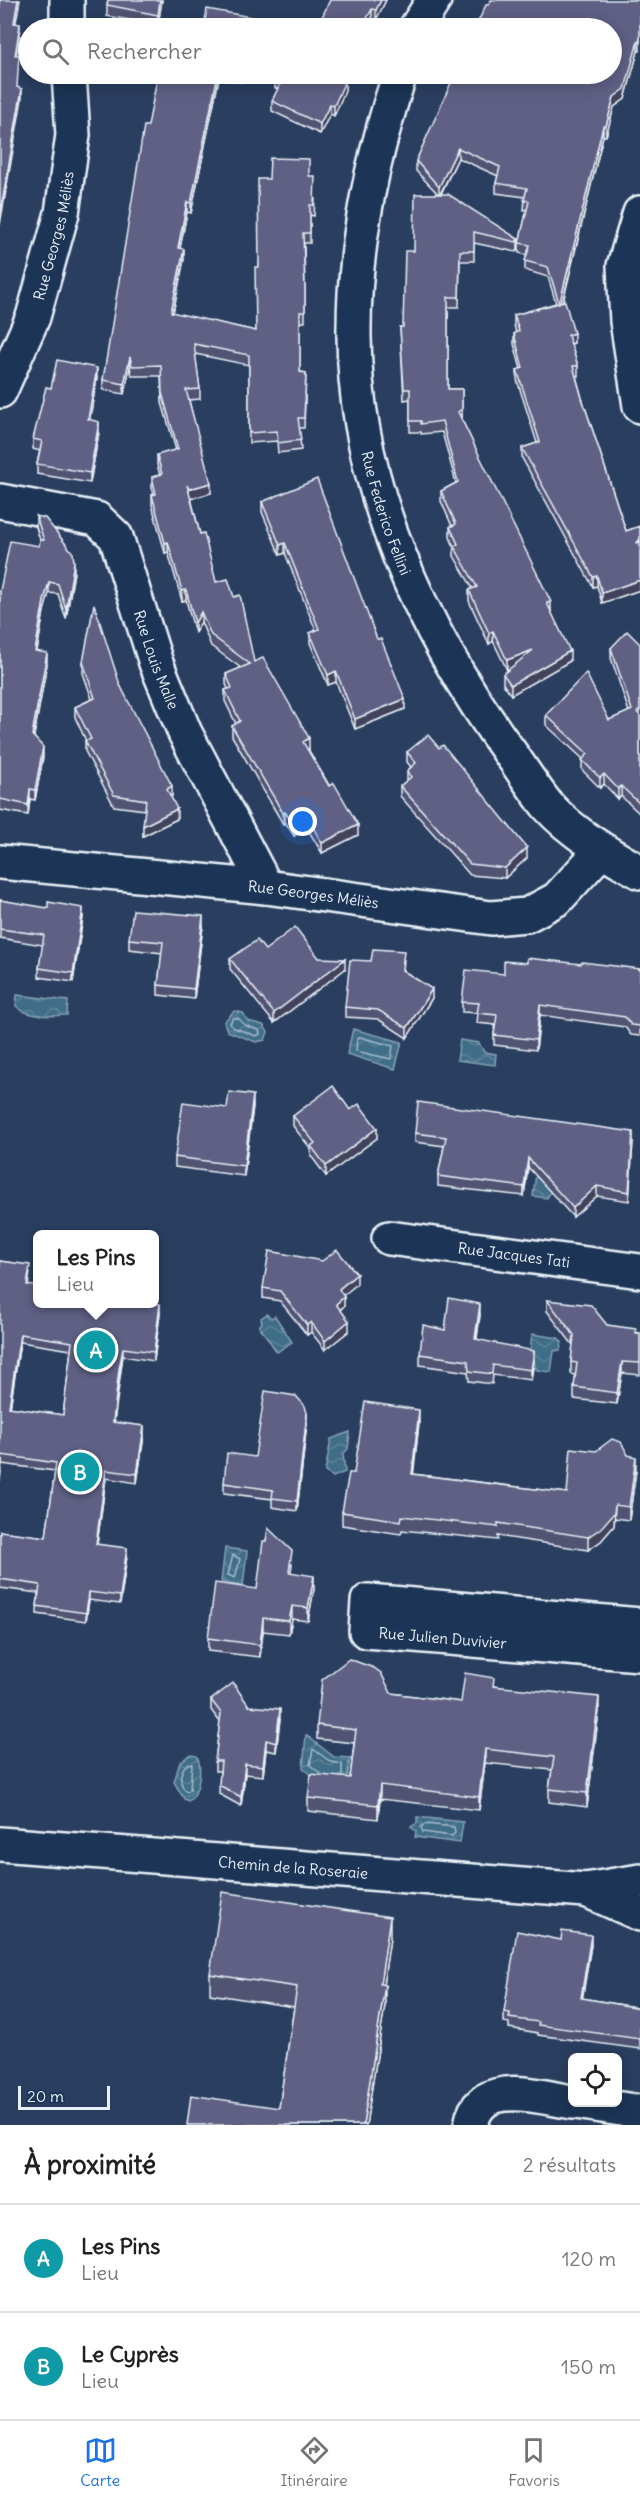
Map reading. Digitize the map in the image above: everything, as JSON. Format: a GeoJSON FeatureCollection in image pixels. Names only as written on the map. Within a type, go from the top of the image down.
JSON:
{"type":"FeatureCollection","features":[{"type":"Feature","properties":{"kind":"street"},"geometry":{"type":"LineString","coordinates":[[67,0],[67,18]]}},
{"type":"Feature","properties":{"kind":"street"},"geometry":{"type":"LineString","coordinates":[[422,18],[434,0]]}},
{"type":"Feature","properties":{"kind":"street","name":"Rue Georges Méliès"},"geometry":{"type":"LineString","coordinates":[[0,391],[33,316],[62,213],[74,135],[70,84]]}},
{"type":"Feature","properties":{"kind":"street","name":"Rue Federico Fellini"},"geometry":{"type":"LineString","coordinates":[[397,84],[380,135],[360,234],[354,336],[361,430],[386,522],[432,628],[472,701],[549,807],[602,850],[640,872]]}},
{"type":"Feature","properties":{"kind":"street"},"geometry":{"type":"LineString","coordinates":[[640,213],[624,266],[627,321],[640,406]]}},
{"type":"Feature","properties":{"kind":"street","name":"Rue Louis Malle"},"geometry":{"type":"LineString","coordinates":[[0,501],[97,519],[116,537],[156,663],[177,713],[266,887]]}},
{"type":"Feature","properties":{"kind":"street","name":"Rue Georges Méliès"},"geometry":{"type":"LineString","coordinates":[[0,862],[266,887],[491,918],[527,915],[557,899],[602,850]]}},
{"type":"Feature","properties":{"kind":"street","name":"Rue Jacques Tati"},"geometry":{"type":"LineString","coordinates":[[389,1238],[640,1271]]}},
{"type":"Feature","properties":{"kind":"street","name":"Rue Julien Duvivier"},"geometry":{"type":"LineString","coordinates":[[640,1625],[368,1600],[366,1631],[640,1653]]}},
{"type":"Feature","properties":{"kind":"street","name":"Chemin de la Roseraie"},"geometry":{"type":"LineString","coordinates":[[0,1844],[585,1890],[640,1881]]}},
{"type":"Feature","properties":{"kind":"street","name":"Chemin de la Roseraie"},"geometry":{"type":"LineString","coordinates":[[585,1890],[640,1914]]}},
{"type":"Feature","properties":{"kind":"street"},"geometry":{"type":"LineString","coordinates":[[471,2125],[476,2109],[489,2097],[507,2092],[568,2101]]}},
{"type":"Feature","properties":{"kind":"street"},"geometry":{"type":"LineString","coordinates":[[607,2107],[640,2112]]}},
{"type":"Feature","properties":{"kind":"water"},"geometry":{"type":"Polygon","coordinates":[[[17,995],[68,1001],[67,1015],[27,1013],[16,1006],[17,995]]]}},
{"type":"Feature","properties":{"kind":"water"},"geometry":{"type":"Polygon","coordinates":[[[234,1011],[243,1013],[248,1021],[263,1025],[268,1032],[265,1040],[256,1042],[227,1031],[224,1022],[234,1011]]]}},
{"type":"Feature","properties":{"kind":"water"},"geometry":{"type":"Polygon","coordinates":[[[353,1029],[402,1042],[395,1069],[347,1054],[353,1029]]]}},
{"type":"Feature","properties":{"kind":"water"},"geometry":{"type":"Polygon","coordinates":[[[460,1040],[479,1043],[484,1052],[496,1054],[495,1065],[457,1060],[460,1040]]]}},
{"type":"Feature","properties":{"kind":"water"},"geometry":{"type":"Polygon","coordinates":[[[540,1145],[557,1181],[547,1198],[533,1196],[540,1145]]]}},
{"type":"Feature","properties":{"kind":"water"},"geometry":{"type":"Polygon","coordinates":[[[267,1314],[271,1318],[275,1316],[292,1342],[277,1352],[259,1326],[262,1323],[261,1318],[267,1314]]]}},
{"type":"Feature","properties":{"kind":"water"},"geometry":{"type":"Polygon","coordinates":[[[532,1334],[558,1338],[562,1342],[560,1350],[554,1351],[551,1372],[537,1370],[533,1361],[529,1360],[532,1334]]]}},
{"type":"Feature","properties":{"kind":"water"},"geometry":{"type":"Polygon","coordinates":[[[350,1432],[348,1449],[343,1454],[345,1472],[333,1477],[325,1472],[331,1439],[350,1432]]]}},
{"type":"Feature","properties":{"kind":"water"},"geometry":{"type":"Polygon","coordinates":[[[225,1548],[247,1551],[243,1586],[221,1582],[225,1548]]]}},
{"type":"Feature","properties":{"kind":"water"},"geometry":{"type":"Polygon","coordinates":[[[306,1735],[334,1757],[350,1758],[346,1786],[324,1784],[303,1768],[306,1735]]]}},
{"type":"Feature","properties":{"kind":"water"},"geometry":{"type":"Polygon","coordinates":[[[190,1755],[197,1756],[200,1773],[195,1793],[188,1801],[184,1799],[174,1782],[180,1762],[190,1755]]]}},
{"type":"Feature","properties":{"kind":"water"},"geometry":{"type":"Polygon","coordinates":[[[417,1817],[463,1822],[460,1843],[415,1837],[416,1831],[411,1827],[417,1823],[417,1817]]]}},
{"type":"Feature","properties":{"kind":"building"},"geometry":{"type":"Polygon","coordinates":[[[0,0],[18,0],[14,23],[18,24],[15,55],[18,55],[17,87],[22,89],[0,215],[0,0]]]}},
{"type":"Feature","properties":{"kind":"building"},"geometry":{"type":"Polygon","coordinates":[[[108,0],[160,0],[158,15],[107,5],[108,0]]]}},
{"type":"Feature","properties":{"kind":"building"},"geometry":{"type":"Polygon","coordinates":[[[330,0],[381,0],[376,10],[372,9],[367,18],[322,17],[330,0]]]}},
{"type":"Feature","properties":{"kind":"building"},"geometry":{"type":"Polygon","coordinates":[[[491,0],[640,0],[640,41],[638,41],[625,89],[614,97],[606,126],[603,126],[560,302],[565,301],[574,333],[568,335],[578,366],[573,366],[582,398],[626,531],[640,526],[640,539],[636,544],[640,541],[640,580],[602,593],[597,576],[593,577],[522,448],[540,442],[517,370],[523,368],[514,334],[519,331],[514,315],[559,303],[548,267],[525,261],[530,245],[519,243],[529,201],[524,200],[527,188],[496,183],[500,167],[458,148],[439,187],[416,161],[451,84],[622,84],[622,18],[480,18],[491,0]]]}},
{"type":"Feature","properties":{"kind":"building"},"geometry":{"type":"Polygon","coordinates":[[[207,9],[251,17],[251,18],[206,18],[207,9]]]}},
{"type":"Feature","properties":{"kind":"building"},"geometry":{"type":"Polygon","coordinates":[[[156,84],[216,84],[191,203],[187,202],[178,248],[184,249],[171,312],[256,331],[255,267],[259,267],[258,179],[269,179],[270,158],[309,159],[309,176],[315,176],[314,205],[310,205],[310,233],[303,233],[305,312],[300,312],[300,372],[306,373],[304,418],[298,418],[301,440],[278,443],[277,431],[249,433],[249,355],[194,344],[200,389],[186,390],[211,483],[189,489],[187,485],[200,534],[204,533],[216,582],[228,579],[234,597],[240,595],[254,662],[263,658],[309,738],[303,742],[329,786],[334,783],[358,825],[322,843],[307,817],[294,825],[285,812],[283,813],[232,726],[240,721],[225,690],[232,688],[226,674],[250,664],[211,635],[201,612],[195,623],[186,590],[182,591],[168,542],[165,543],[152,495],[156,494],[152,477],[162,474],[157,455],[178,449],[162,393],[161,365],[132,366],[130,357],[124,384],[103,380],[144,126],[148,126],[156,84]]]}},
{"type":"Feature","properties":{"kind":"building"},"geometry":{"type":"Polygon","coordinates":[[[280,84],[344,84],[334,106],[330,104],[320,124],[272,101],[280,84]]]}},
{"type":"Feature","properties":{"kind":"building"},"geometry":{"type":"Polygon","coordinates":[[[415,194],[448,194],[518,239],[516,242],[474,232],[474,251],[460,251],[459,297],[448,297],[448,389],[462,389],[462,409],[458,412],[551,602],[547,603],[570,651],[511,685],[503,674],[533,650],[507,660],[493,631],[489,633],[469,590],[477,587],[454,546],[458,544],[450,527],[456,524],[441,491],[458,482],[442,421],[421,424],[421,421],[410,421],[410,389],[404,389],[400,327],[403,327],[405,251],[414,251],[415,194]]]}},
{"type":"Feature","properties":{"kind":"building"},"geometry":{"type":"Polygon","coordinates":[[[57,360],[97,368],[88,419],[99,422],[90,473],[37,464],[42,441],[33,439],[46,387],[51,388],[57,360]]]}},
{"type":"Feature","properties":{"kind":"building"},"geometry":{"type":"Polygon","coordinates":[[[317,479],[377,639],[381,639],[405,699],[355,719],[336,671],[328,675],[310,633],[319,629],[285,543],[280,545],[262,502],[317,479]]]}},
{"type":"Feature","properties":{"kind":"building"},"geometry":{"type":"Polygon","coordinates":[[[36,516],[45,518],[73,553],[74,562],[66,609],[58,584],[49,582],[44,601],[35,651],[47,653],[32,735],[43,747],[35,790],[30,789],[28,805],[0,799],[0,591],[10,541],[39,546],[40,540],[44,540],[36,516]]]}},
{"type":"Feature","properties":{"kind":"building"},"geometry":{"type":"Polygon","coordinates":[[[94,604],[120,685],[172,786],[167,789],[177,809],[143,826],[146,800],[114,795],[85,741],[91,739],[75,707],[95,698],[83,662],[94,604]]]}},
{"type":"Feature","properties":{"kind":"building"},"geometry":{"type":"Polygon","coordinates":[[[627,631],[640,644],[640,709],[637,712],[640,715],[640,804],[621,786],[618,789],[604,774],[600,778],[582,760],[588,754],[546,715],[586,673],[609,720],[632,710],[611,648],[627,631]]]}},
{"type":"Feature","properties":{"kind":"building"},"geometry":{"type":"Polygon","coordinates":[[[428,735],[439,748],[443,745],[527,848],[505,868],[470,864],[400,786],[411,777],[407,771],[416,763],[407,752],[428,735]]]}},
{"type":"Feature","properties":{"kind":"building"},"geometry":{"type":"Polygon","coordinates":[[[0,900],[48,908],[48,902],[83,908],[73,973],[39,968],[44,935],[0,929],[0,900]]]}},
{"type":"Feature","properties":{"kind":"building"},"geometry":{"type":"Polygon","coordinates":[[[133,910],[203,916],[194,989],[158,985],[163,942],[129,939],[133,910]]]}},
{"type":"Feature","properties":{"kind":"building"},"geometry":{"type":"Polygon","coordinates":[[[295,927],[319,958],[345,959],[274,1013],[230,959],[257,940],[265,950],[295,927]]]}},
{"type":"Feature","properties":{"kind":"building"},"geometry":{"type":"Polygon","coordinates":[[[373,949],[404,951],[402,970],[432,989],[407,1028],[378,1010],[345,1007],[350,960],[371,961],[373,949]]]}},
{"type":"Feature","properties":{"kind":"building"},"geometry":{"type":"Polygon","coordinates":[[[527,958],[640,969],[640,1026],[631,1025],[625,1017],[540,1005],[536,1040],[494,1035],[497,1015],[477,1013],[479,1003],[462,1002],[466,970],[504,974],[504,961],[527,963],[527,958]]]}},
{"type":"Feature","properties":{"kind":"building"},"geometry":{"type":"Polygon","coordinates":[[[333,1086],[350,1110],[359,1104],[377,1128],[326,1166],[311,1146],[315,1143],[293,1116],[333,1086]]]}},
{"type":"Feature","properties":{"kind":"building"},"geometry":{"type":"Polygon","coordinates":[[[229,1092],[253,1095],[244,1166],[175,1157],[183,1102],[227,1108],[229,1092]]]}},
{"type":"Feature","properties":{"kind":"building"},"geometry":{"type":"Polygon","coordinates":[[[418,1102],[633,1132],[629,1192],[597,1186],[573,1208],[528,1158],[524,1187],[438,1176],[446,1137],[415,1133],[418,1102]]]}},
{"type":"Feature","properties":{"kind":"building"},"geometry":{"type":"Polygon","coordinates":[[[337,1250],[357,1274],[339,1289],[344,1297],[336,1304],[349,1321],[325,1341],[311,1322],[307,1325],[280,1291],[263,1288],[269,1251],[322,1261],[337,1250]]]}},
{"type":"Feature","properties":{"kind":"building"},"geometry":{"type":"Polygon","coordinates":[[[0,1261],[30,1265],[27,1285],[33,1286],[33,1308],[159,1308],[160,1304],[154,1352],[123,1348],[119,1369],[113,1422],[144,1426],[137,1474],[106,1470],[96,1544],[127,1548],[120,1596],[89,1592],[86,1613],[37,1606],[40,1585],[0,1579],[0,1531],[46,1537],[56,1463],[2,1455],[0,1472],[0,1261]],[[20,1334],[9,1407],[63,1415],[72,1342],[20,1334]]]}},
{"type":"Feature","properties":{"kind":"building"},"geometry":{"type":"Polygon","coordinates":[[[449,1298],[480,1304],[475,1339],[534,1351],[531,1370],[493,1365],[492,1374],[469,1371],[468,1361],[420,1354],[423,1325],[445,1330],[449,1298]]]}},
{"type":"Feature","properties":{"kind":"building"},"geometry":{"type":"Polygon","coordinates":[[[547,1300],[591,1305],[607,1325],[636,1329],[636,1333],[640,1333],[640,1363],[622,1362],[617,1393],[574,1387],[577,1363],[571,1362],[574,1335],[547,1300]]]}},
{"type":"Feature","properties":{"kind":"building"},"geometry":{"type":"Polygon","coordinates":[[[265,1391],[296,1396],[305,1406],[307,1413],[297,1501],[272,1498],[273,1490],[224,1483],[227,1453],[255,1457],[265,1391]]]}},
{"type":"Feature","properties":{"kind":"building"},"geometry":{"type":"Polygon","coordinates":[[[365,1402],[419,1410],[412,1474],[567,1493],[571,1448],[596,1451],[612,1439],[621,1442],[628,1455],[636,1457],[629,1507],[615,1505],[614,1513],[601,1528],[588,1537],[498,1523],[498,1527],[402,1516],[401,1521],[342,1512],[349,1473],[354,1473],[365,1402]]]}},
{"type":"Feature","properties":{"kind":"building"},"geometry":{"type":"Polygon","coordinates":[[[268,1528],[292,1551],[289,1572],[314,1576],[308,1608],[292,1606],[289,1621],[263,1618],[260,1645],[208,1638],[215,1583],[257,1589],[263,1541],[266,1541],[268,1528]]]}},
{"type":"Feature","properties":{"kind":"building"},"geometry":{"type":"Polygon","coordinates":[[[349,1659],[381,1673],[391,1693],[461,1702],[465,1673],[494,1678],[493,1686],[599,1697],[587,1793],[549,1789],[554,1757],[485,1749],[479,1797],[380,1785],[378,1805],[308,1798],[311,1774],[350,1778],[356,1730],[317,1725],[322,1680],[349,1659]]]}},
{"type":"Feature","properties":{"kind":"building"},"geometry":{"type":"Polygon","coordinates":[[[233,1683],[249,1706],[280,1709],[276,1743],[266,1740],[263,1766],[245,1764],[241,1797],[219,1785],[221,1761],[215,1761],[221,1713],[211,1700],[233,1683]]]}},
{"type":"Feature","properties":{"kind":"building"},"geometry":{"type":"Polygon","coordinates":[[[222,1892],[390,1917],[380,1984],[385,1985],[363,2125],[187,2125],[191,2095],[279,2108],[297,1987],[210,1974],[222,1892]]]}},
{"type":"Feature","properties":{"kind":"building"},"geometry":{"type":"Polygon","coordinates":[[[517,1931],[561,1940],[562,1931],[591,1935],[581,1998],[640,2008],[640,2039],[538,2025],[539,2022],[509,2018],[510,2013],[504,2012],[517,1931]]]}},
{"type":"Feature","properties":{"kind":"place","name":"Les Pins"},"geometry":{"type":"Point","coordinates":[96,1350]}},
{"type":"Feature","properties":{"kind":"place","name":"Le Cyprès"},"geometry":{"type":"Point","coordinates":[80,1472]}}]}
